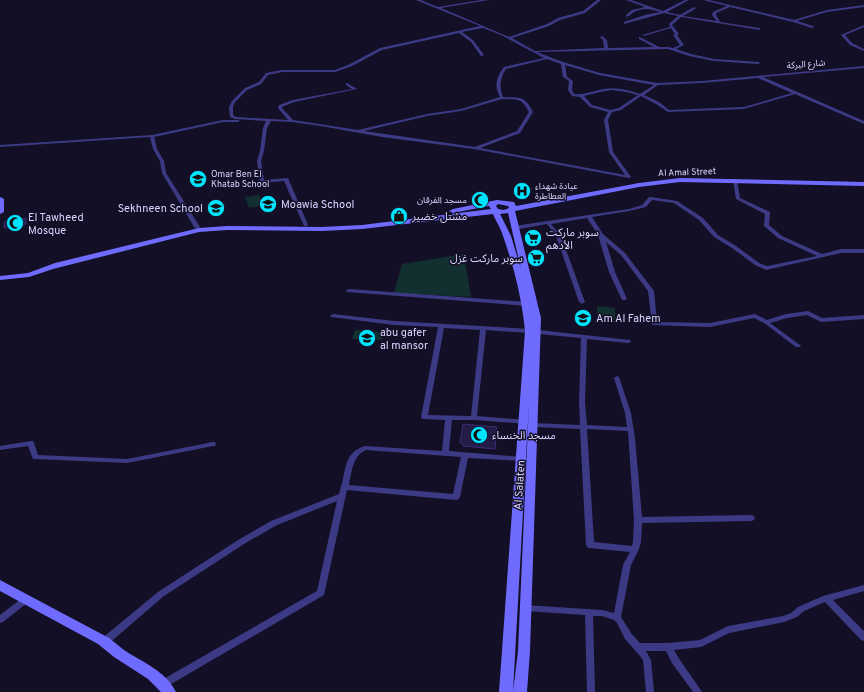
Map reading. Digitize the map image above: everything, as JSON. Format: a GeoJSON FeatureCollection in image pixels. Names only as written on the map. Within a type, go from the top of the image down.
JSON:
{"type":"FeatureCollection","features":[{"type":"Feature","properties":{"kind":"main road","name":"Al Amal Street"},"geometry":{"type":"LineString","coordinates":[[495,207],[502,212],[657,182],[699,179],[864,184]]}},
{"type":"Feature","properties":{"kind":"main road"},"geometry":{"type":"LineString","coordinates":[[0,278],[29,275],[75,258],[197,227],[228,224],[362,224],[495,207]]}},
{"type":"Feature","properties":{"kind":"main road"},"geometry":{"type":"LineString","coordinates":[[53,267],[199,230],[240,228],[362,228],[495,207]]}},
{"type":"Feature","properties":{"kind":"main road","name":"Al Salaten"},"geometry":{"type":"LineString","coordinates":[[495,207],[503,225],[530,305],[537,318],[533,332],[530,423],[506,692]]}},
{"type":"Feature","properties":{"kind":"main road","name":"Al Salaten"},"geometry":{"type":"LineString","coordinates":[[512,210],[514,228],[530,305]]}},
{"type":"Feature","properties":{"kind":"main road","name":"Al Salaten"},"geometry":{"type":"LineString","coordinates":[[520,692],[525,608],[526,459]]}},
{"type":"Feature","properties":{"kind":"main road"},"geometry":{"type":"LineString","coordinates":[[0,585],[24,601],[48,611],[104,642],[119,654],[152,673],[166,688]]}},
{"type":"Feature","properties":{"kind":"street","name":"شارع البركة"},"geometry":{"type":"LineString","coordinates":[[418,0],[508,38],[563,64],[599,74],[657,84],[864,67]]}},
{"type":"Feature","properties":{"kind":"street"},"geometry":{"type":"LineString","coordinates":[[435,8],[487,0]]}},
{"type":"Feature","properties":{"kind":"street"},"geometry":{"type":"LineString","coordinates":[[508,38],[548,25],[559,19],[584,12],[599,0]]}},
{"type":"Feature","properties":{"kind":"street"},"geometry":{"type":"LineString","coordinates":[[628,0],[680,16],[759,29]]}},
{"type":"Feature","properties":{"kind":"street"},"geometry":{"type":"LineString","coordinates":[[625,24],[646,16],[664,12],[687,0]]}},
{"type":"Feature","properties":{"kind":"street"},"geometry":{"type":"LineString","coordinates":[[705,0],[794,21],[812,27]]}},
{"type":"Feature","properties":{"kind":"street"},"geometry":{"type":"LineString","coordinates":[[725,0],[731,6]]}},
{"type":"Feature","properties":{"kind":"street"},"geometry":{"type":"LineString","coordinates":[[627,16],[633,11],[649,6]]}},
{"type":"Feature","properties":{"kind":"street"},"geometry":{"type":"LineString","coordinates":[[718,22],[714,13],[731,6]]}},
{"type":"Feature","properties":{"kind":"street"},"geometry":{"type":"LineString","coordinates":[[794,21],[827,11],[864,6]]}},
{"type":"Feature","properties":{"kind":"street"},"geometry":{"type":"LineString","coordinates":[[674,49],[682,45],[670,25],[680,16],[694,8]]}},
{"type":"Feature","properties":{"kind":"street"},"geometry":{"type":"LineString","coordinates":[[864,26],[843,35],[851,44],[864,50]]}},
{"type":"Feature","properties":{"kind":"street"},"geometry":{"type":"LineString","coordinates":[[482,27],[381,49],[351,65],[335,70],[282,71],[267,74],[260,84],[246,89],[233,102],[231,107],[231,116],[235,118],[292,121],[474,148],[629,177],[611,152],[606,120],[610,111]]}},
{"type":"Feature","properties":{"kind":"street"},"geometry":{"type":"LineString","coordinates":[[658,48],[642,37],[672,27]]}},
{"type":"Feature","properties":{"kind":"street"},"geometry":{"type":"LineString","coordinates":[[460,32],[472,41],[482,54]]}},
{"type":"Feature","properties":{"kind":"street"},"geometry":{"type":"LineString","coordinates":[[602,37],[606,40],[606,49]]}},
{"type":"Feature","properties":{"kind":"street"},"geometry":{"type":"LineString","coordinates":[[535,52],[658,48],[674,49],[702,58],[758,63]]}},
{"type":"Feature","properties":{"kind":"street"},"geometry":{"type":"LineString","coordinates":[[502,98],[498,91],[497,82],[505,68],[548,58]]}},
{"type":"Feature","properties":{"kind":"street"},"geometry":{"type":"LineString","coordinates":[[563,64],[565,77],[571,81],[570,90],[573,95],[581,96],[612,88],[641,95],[662,105],[668,111],[744,108],[796,93]]}},
{"type":"Feature","properties":{"kind":"street"},"geometry":{"type":"LineString","coordinates":[[757,76],[864,123]]}},
{"type":"Feature","properties":{"kind":"street"},"geometry":{"type":"LineString","coordinates":[[292,121],[280,108],[280,106],[294,101],[355,89],[347,84]]}},
{"type":"Feature","properties":{"kind":"street"},"geometry":{"type":"LineString","coordinates":[[581,96],[591,106],[610,111],[620,109],[657,84]]}},
{"type":"Feature","properties":{"kind":"street"},"geometry":{"type":"LineString","coordinates":[[358,132],[426,115],[462,110],[502,98],[521,99],[526,103],[531,112],[519,132],[474,148]]}},
{"type":"Feature","properties":{"kind":"street"},"geometry":{"type":"LineString","coordinates":[[0,146],[152,136],[223,121],[253,121],[255,119]]}},
{"type":"Feature","properties":{"kind":"street"},"geometry":{"type":"LineString","coordinates":[[269,120],[265,128],[260,161],[262,182],[286,179],[306,225]]}},
{"type":"Feature","properties":{"kind":"street"},"geometry":{"type":"LineString","coordinates":[[152,136],[155,149],[162,161],[164,173],[197,227]]}},
{"type":"Feature","properties":{"kind":"street"},"geometry":{"type":"LineString","coordinates":[[735,180],[738,199],[768,213],[766,225],[780,237],[822,256]]}},
{"type":"Feature","properties":{"kind":"street"},"geometry":{"type":"LineString","coordinates":[[514,228],[589,218],[629,210],[644,206],[651,198],[675,202],[701,219],[716,236],[757,264],[766,268],[841,251],[864,251]]}},
{"type":"Feature","properties":{"kind":"street"},"geometry":{"type":"LineString","coordinates":[[589,218],[601,235],[623,254],[651,291],[654,324],[710,325],[755,316],[766,322],[798,346]]}},
{"type":"Feature","properties":{"kind":"street"},"geometry":{"type":"LineString","coordinates":[[549,224],[558,236],[582,302]]}},
{"type":"Feature","properties":{"kind":"street"},"geometry":{"type":"LineString","coordinates":[[601,235],[612,272],[624,299]]}},
{"type":"Feature","properties":{"kind":"street"},"geometry":{"type":"LineString","coordinates":[[349,291],[530,305]]}},
{"type":"Feature","properties":{"kind":"street"},"geometry":{"type":"LineString","coordinates":[[766,322],[786,316],[808,313],[821,320],[864,317]]}},
{"type":"Feature","properties":{"kind":"street"},"geometry":{"type":"LineString","coordinates":[[333,316],[441,327],[533,332],[628,341]]}},
{"type":"Feature","properties":{"kind":"street"},"geometry":{"type":"LineString","coordinates":[[441,327],[424,417],[474,418],[583,427],[629,429]]}},
{"type":"Feature","properties":{"kind":"street"},"geometry":{"type":"LineString","coordinates":[[474,418],[483,329]]}},
{"type":"Feature","properties":{"kind":"street"},"geometry":{"type":"LineString","coordinates":[[584,337],[582,402],[590,545],[635,549]]}},
{"type":"Feature","properties":{"kind":"street"},"geometry":{"type":"LineString","coordinates":[[617,618],[627,565],[635,549],[638,520],[633,449],[629,429],[628,413],[618,378]]}},
{"type":"Feature","properties":{"kind":"street"},"geometry":{"type":"LineString","coordinates":[[445,454],[449,418]]}},
{"type":"Feature","properties":{"kind":"street"},"geometry":{"type":"LineString","coordinates":[[0,448],[31,443],[35,457],[127,461],[212,444]]}},
{"type":"Feature","properties":{"kind":"street"},"geometry":{"type":"LineString","coordinates":[[345,485],[353,456],[362,449],[369,448],[465,456],[526,459]]}},
{"type":"Feature","properties":{"kind":"street"},"geometry":{"type":"LineString","coordinates":[[166,688],[321,593],[344,487],[456,497],[465,456]]}},
{"type":"Feature","properties":{"kind":"street"},"geometry":{"type":"LineString","coordinates":[[104,642],[161,594],[241,542],[274,523],[342,496]]}},
{"type":"Feature","properties":{"kind":"street"},"geometry":{"type":"LineString","coordinates":[[638,520],[751,518]]}},
{"type":"Feature","properties":{"kind":"street"},"geometry":{"type":"LineString","coordinates":[[637,647],[668,647],[701,643],[728,630],[784,619],[794,615],[801,609],[826,598],[864,588]]}},
{"type":"Feature","properties":{"kind":"street"},"geometry":{"type":"LineString","coordinates":[[826,598],[864,637]]}},
{"type":"Feature","properties":{"kind":"street"},"geometry":{"type":"LineString","coordinates":[[0,620],[24,601]]}},
{"type":"Feature","properties":{"kind":"street"},"geometry":{"type":"LineString","coordinates":[[525,608],[602,613],[617,618],[647,660],[650,692]]}},
{"type":"Feature","properties":{"kind":"street"},"geometry":{"type":"LineString","coordinates":[[589,612],[591,692]]}},
{"type":"Feature","properties":{"kind":"street"},"geometry":{"type":"LineString","coordinates":[[668,647],[675,660],[698,692]]}},
{"type":"Feature","properties":{"kind":"green space"},"geometry":{"type":"Polygon","coordinates":[[[259,195],[264,205],[249,208],[245,197],[259,195]]]}},
{"type":"Feature","properties":{"kind":"green space"},"geometry":{"type":"Polygon","coordinates":[[[464,254],[471,297],[394,293],[402,264],[464,254]]]}},
{"type":"Feature","properties":{"kind":"green space"},"geometry":{"type":"Polygon","coordinates":[[[597,306],[615,308],[615,323],[597,321],[597,306]]]}},
{"type":"Feature","properties":{"kind":"green space"},"geometry":{"type":"Polygon","coordinates":[[[355,330],[384,332],[382,340],[352,339],[355,330]]]}},
{"type":"Feature","properties":{"kind":"building","name":"El Tawheed Mosque"},"geometry":{"type":"Polygon","coordinates":[[[26,218],[26,224],[4,228],[4,222],[26,218]]]}},
{"type":"Feature","properties":{"kind":"building","name":"مسجد الخنساء"},"geometry":{"type":"Polygon","coordinates":[[[463,424],[497,427],[495,449],[463,446],[463,444],[460,443],[463,424]]]}},
{"type":"Feature","properties":{"kind":"place","name":"Omar Ben El Khatab School"},"geometry":{"type":"Point","coordinates":[198,179]}},
{"type":"Feature","properties":{"kind":"place","name":"عيادة شهداء العطاطرة"},"geometry":{"type":"Point","coordinates":[522,191]}},
{"type":"Feature","properties":{"kind":"place","name":"مسجد الفرقان"},"geometry":{"type":"Point","coordinates":[480,200]}},
{"type":"Feature","properties":{"kind":"place","name":"Moawia School"},"geometry":{"type":"Point","coordinates":[268,204]}},
{"type":"Feature","properties":{"kind":"place","name":"Sekhneen School"},"geometry":{"type":"Point","coordinates":[216,208]}},
{"type":"Feature","properties":{"kind":"place","name":"مشتل خضير"},"geometry":{"type":"Point","coordinates":[399,216]}},
{"type":"Feature","properties":{"kind":"place","name":"El Tawheed Mosque"},"geometry":{"type":"Point","coordinates":[15,223]}},
{"type":"Feature","properties":{"kind":"place","name":"سوبر ماركت الأدهم"},"geometry":{"type":"Point","coordinates":[533,238]}},
{"type":"Feature","properties":{"kind":"place","name":"سوبر ماركت غزل"},"geometry":{"type":"Point","coordinates":[536,258]}},
{"type":"Feature","properties":{"kind":"place","name":"Am Al Fahem"},"geometry":{"type":"Point","coordinates":[583,318]}},
{"type":"Feature","properties":{"kind":"place","name":"abu gafer al mansor"},"geometry":{"type":"Point","coordinates":[367,338]}},
{"type":"Feature","properties":{"kind":"place","name":"مسجد الخنساء"},"geometry":{"type":"Point","coordinates":[479,435]}}]}
